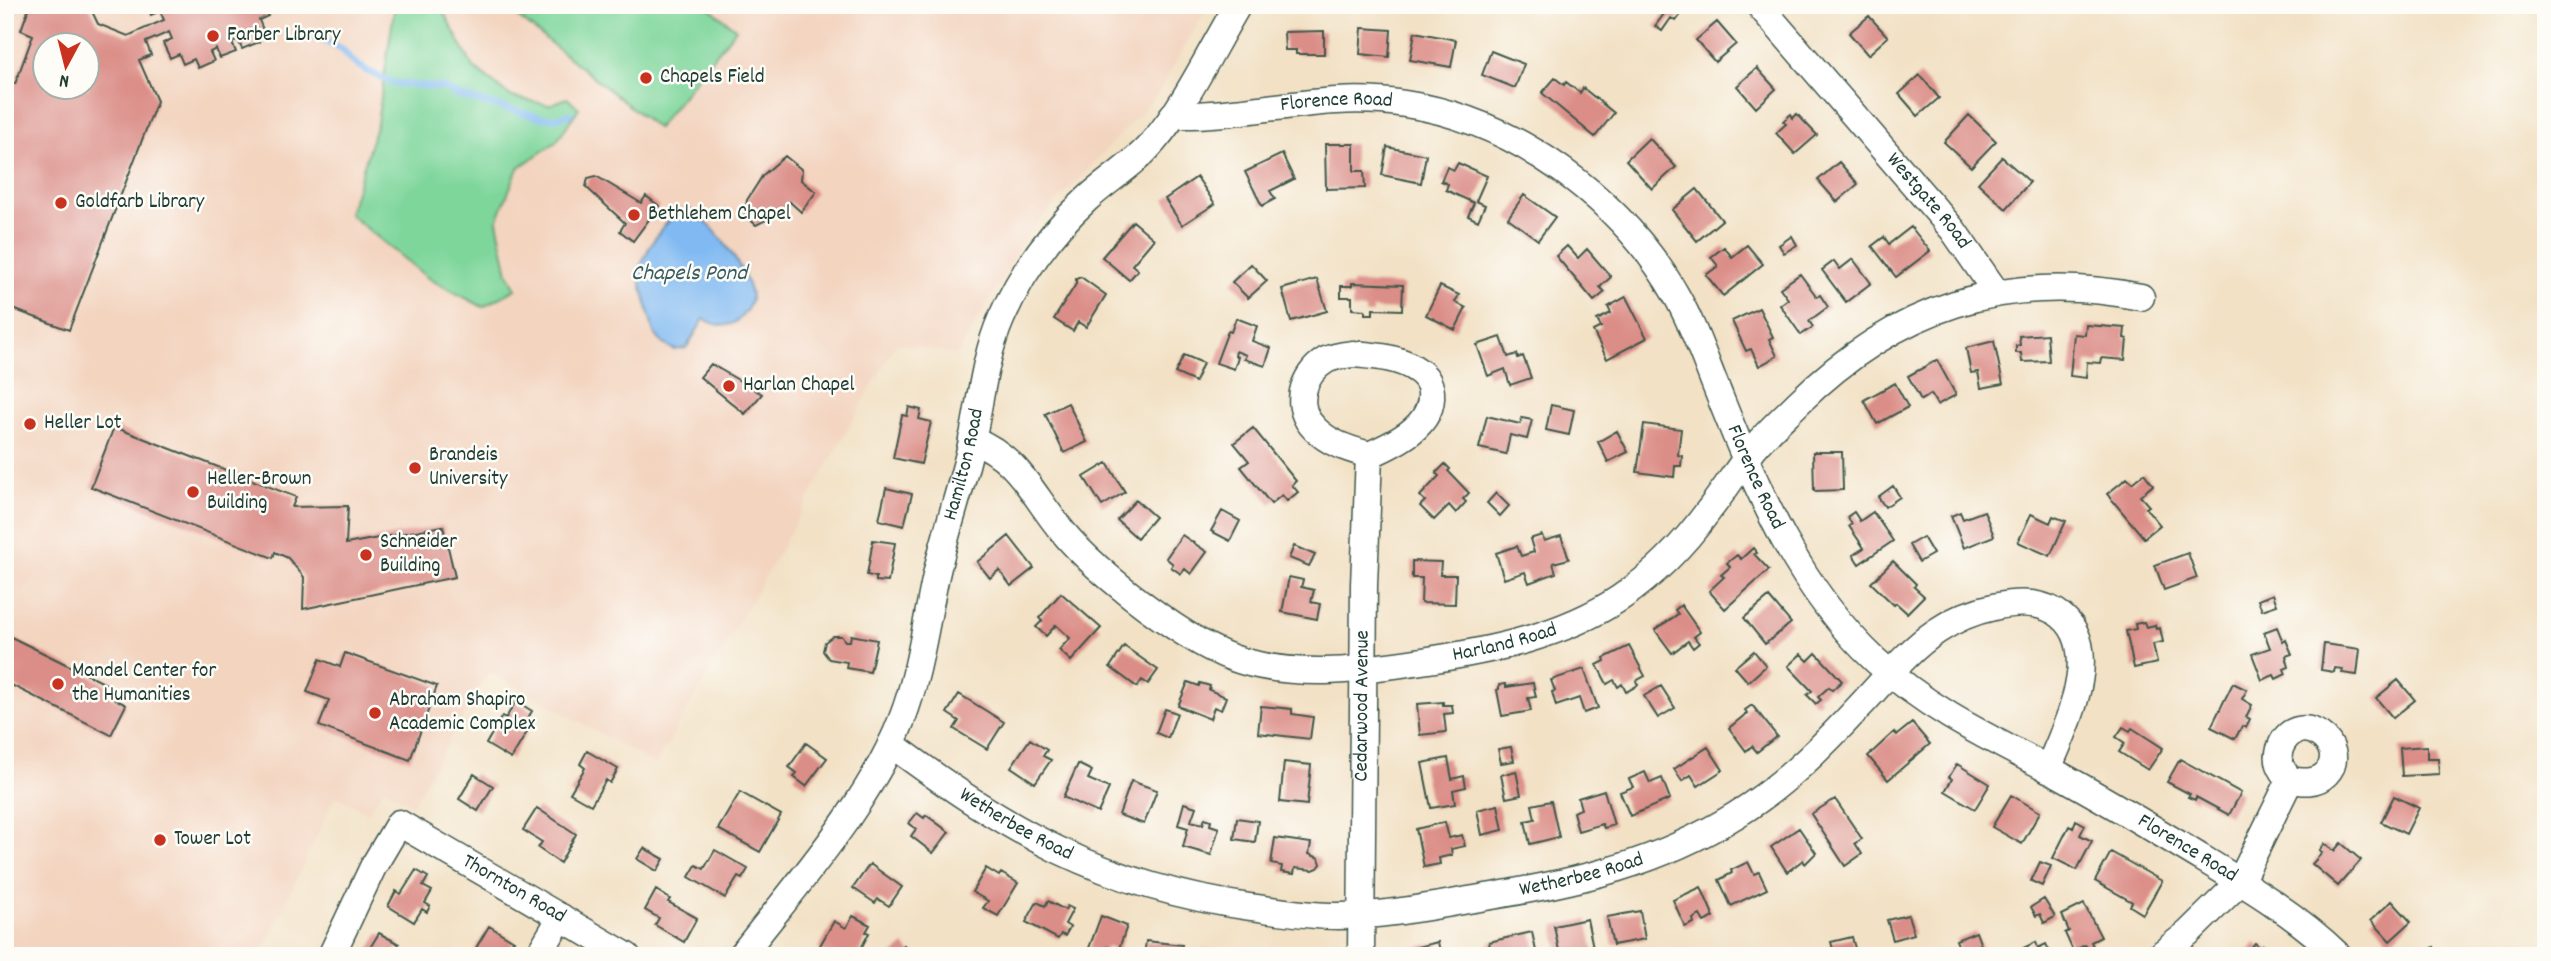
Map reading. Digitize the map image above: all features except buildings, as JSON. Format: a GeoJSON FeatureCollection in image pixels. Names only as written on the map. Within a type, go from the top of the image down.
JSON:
{"type":"FeatureCollection","features":[{"type":"Feature","properties":{"kind":"street","name":"Hamilton Road"},"geometry":{"type":"LineString","coordinates":[[741,956],[836,833],[891,744],[901,721],[915,678],[939,561],[972,439],[989,351],[1000,320],[1017,286],[1063,223],[1088,198],[1147,149],[1173,115],[1238,5]]}},
{"type":"Feature","properties":{"kind":"street","name":"Westgate Road"},"geometry":{"type":"LineString","coordinates":[[1759,5],[1952,230],[1996,292]]}},
{"type":"Feature","properties":{"kind":"street","name":"Florence Road"},"geometry":{"type":"LineString","coordinates":[[1173,115],[1210,114],[1326,100],[1388,101],[1452,114],[1504,136],[1553,163],[1586,189],[1620,222],[1668,281],[1688,319],[1745,460],[1781,534],[1821,598],[1858,644],[1890,673],[1952,718],[2127,813],[2240,882],[2312,932],[2339,956]]}},
{"type":"Feature","properties":{"kind":"street"},"geometry":{"type":"LineString","coordinates":[[1996,292],[2066,288],[2103,290],[2141,297]]}},
{"type":"Feature","properties":{"kind":"street","name":"Harland Road"},"geometry":{"type":"LineString","coordinates":[[972,439],[997,452],[1015,466],[1063,532],[1097,567],[1144,604],[1226,656],[1258,665],[1305,669],[1365,668],[1430,660],[1491,648],[1554,630],[1601,609],[1643,580],[1670,555],[1709,511],[1745,460],[1769,432],[1808,393],[1868,344],[1922,315],[1996,292]]}},
{"type":"Feature","properties":{"kind":"street"},"geometry":{"type":"LineString","coordinates":[[1353,354],[1377,356],[1416,369],[1427,380],[1431,396],[1425,416],[1399,440],[1369,455],[1343,447],[1326,438],[1314,428],[1303,412],[1303,387],[1313,372],[1328,359],[1353,354]]}},
{"type":"Feature","properties":{"kind":"street","name":"Cedarwood Avenue"},"geometry":{"type":"LineString","coordinates":[[1361,956],[1364,585],[1369,455]]}},
{"type":"Feature","properties":{"kind":"street","name":"Wetherbee Road"},"geometry":{"type":"LineString","coordinates":[[891,744],[961,795],[1013,827],[1079,861],[1133,882],[1195,898],[1254,908],[1314,915],[1362,915],[1480,898],[1558,883],[1641,863],[1671,851],[1737,815],[1777,786],[1833,734],[1924,640],[1965,615],[1998,606],[2033,604],[2056,612],[2067,621],[2075,633],[2081,660],[2076,695],[2048,769]]}},
{"type":"Feature","properties":{"kind":"street"},"geometry":{"type":"LineString","coordinates":[[2159,956],[2189,933],[2240,882],[2290,780]]}},
{"type":"Feature","properties":{"kind":"street","name":"Thornton Road"},"geometry":{"type":"LineString","coordinates":[[331,956],[373,867],[399,823],[627,956]]}},
{"type":"Feature","properties":{"kind":"street"},"geometry":{"type":"LineString","coordinates":[[538,956],[561,917]]}},
{"type":"Feature","properties":{"kind":"shaded area","name":"Brandeis University"},"geometry":{"type":"Polygon","coordinates":[[[5,5],[1208,5],[1157,95],[1029,232],[957,355],[896,343],[762,582],[655,765],[489,671],[412,805],[384,788],[368,813],[335,796],[261,956],[5,956],[5,5]]]}},
{"type":"Feature","properties":{"kind":"green space"},"geometry":{"type":"Polygon","coordinates":[[[395,5],[430,5],[443,11],[473,67],[512,97],[549,105],[567,98],[579,108],[556,142],[518,168],[497,221],[508,273],[516,289],[483,307],[429,279],[349,214],[377,123],[395,5]]]}},
{"type":"Feature","properties":{"kind":"green space","name":"Chapels Field"},"geometry":{"type":"Polygon","coordinates":[[[503,5],[706,5],[736,29],[657,128],[503,5]]]}},
{"type":"Feature","properties":{"kind":"water","name":"Chapels Pond"},"geometry":{"type":"Polygon","coordinates":[[[686,209],[706,222],[727,246],[744,275],[751,298],[747,309],[736,322],[721,325],[704,319],[686,348],[675,350],[663,344],[654,333],[638,272],[651,244],[663,227],[686,209]]]}},
{"type":"Feature","properties":{"kind":"waterway"},"geometry":{"type":"LineString","coordinates":[[314,36],[342,49],[353,62],[393,83],[444,88],[458,96],[543,118],[570,114]]}},
{"type":"Feature","properties":{"kind":"place","name":"Farber Library"},"geometry":{"type":"Point","coordinates":[213,36]}},
{"type":"Feature","properties":{"kind":"place","name":"Chapels Field"},"geometry":{"type":"Point","coordinates":[646,78]}},
{"type":"Feature","properties":{"kind":"place","name":"Goldfarb Library"},"geometry":{"type":"Point","coordinates":[61,203]}},
{"type":"Feature","properties":{"kind":"place","name":"Bethlehem Chapel"},"geometry":{"type":"Point","coordinates":[634,215]}},
{"type":"Feature","properties":{"kind":"place","name":"Harlan Chapel"},"geometry":{"type":"Point","coordinates":[729,386]}},
{"type":"Feature","properties":{"kind":"place","name":"Heller Lot"},"geometry":{"type":"Point","coordinates":[30,424]}},
{"type":"Feature","properties":{"kind":"place","name":"Brandeis University"},"geometry":{"type":"Point","coordinates":[415,468]}},
{"type":"Feature","properties":{"kind":"place","name":"Heller-Brown Building"},"geometry":{"type":"Point","coordinates":[193,492]}},
{"type":"Feature","properties":{"kind":"place","name":"Schneider Building"},"geometry":{"type":"Point","coordinates":[366,555]}},
{"type":"Feature","properties":{"kind":"place","name":"Mandel Center for the Humanities"},"geometry":{"type":"Point","coordinates":[58,684]}},
{"type":"Feature","properties":{"kind":"place","name":"Abraham Shapiro Academic Complex"},"geometry":{"type":"Point","coordinates":[375,713]}},
{"type":"Feature","properties":{"kind":"place","name":"Tower Lot"},"geometry":{"type":"Point","coordinates":[160,840]}}]}
